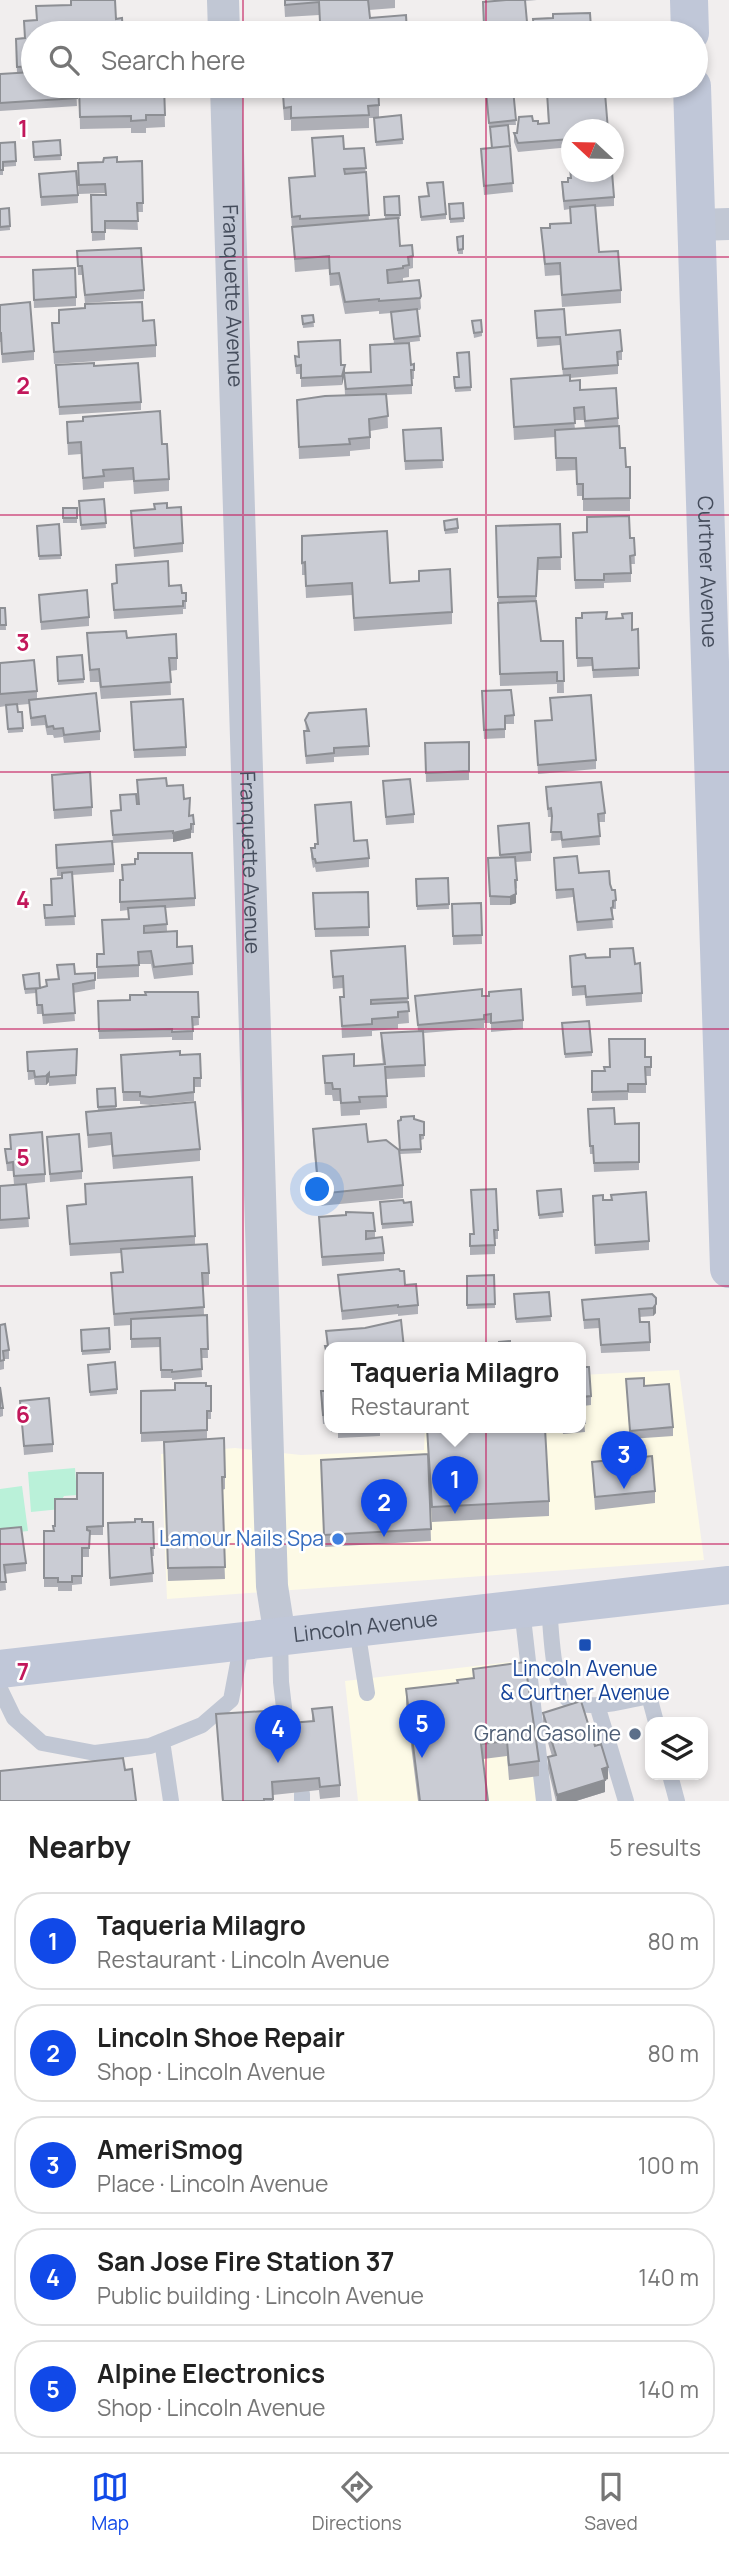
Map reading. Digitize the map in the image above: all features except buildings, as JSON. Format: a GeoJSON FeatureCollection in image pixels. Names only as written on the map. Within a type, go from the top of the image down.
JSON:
{"type":"FeatureCollection","features":[{"type":"Feature","properties":{"kind":"main road"},"geometry":{"type":"LineString","coordinates":[[688,0],[689,21]]}},
{"type":"Feature","properties":{"kind":"main road","name":"Curtner Avenue"},"geometry":{"type":"LineString","coordinates":[[694,98],[713,224],[729,1269]]}},
{"type":"Feature","properties":{"kind":"main road","name":"Lincoln Avenue"},"geometry":{"type":"LineString","coordinates":[[0,1669],[729,1585]]}},
{"type":"Feature","properties":{"kind":"street"},"geometry":{"type":"LineString","coordinates":[[223,0],[224,21]]}},
{"type":"Feature","properties":{"kind":"street","name":"Franquette Avenue"},"geometry":{"type":"LineString","coordinates":[[226,98],[272,1573],[280,1637]]}},
{"type":"Feature","properties":{"kind":"lane"},"geometry":{"type":"LineString","coordinates":[[536,1607],[553,1651],[563,1695],[570,1701],[597,1705],[649,1696],[655,1717]]}},
{"type":"Feature","properties":{"kind":"lane"},"geometry":{"type":"LineString","coordinates":[[536,1607],[544,1801]]}},
{"type":"Feature","properties":{"kind":"lane"},"geometry":{"type":"LineString","coordinates":[[357,1629],[367,1693]]}},
{"type":"Feature","properties":{"kind":"lane"},"geometry":{"type":"LineString","coordinates":[[280,1637],[281,1682],[287,1733]]}},
{"type":"Feature","properties":{"kind":"lane"},"geometry":{"type":"LineString","coordinates":[[0,1689],[14,1718],[42,1743],[95,1753],[150,1746],[202,1725],[231,1700],[242,1642]]}},
{"type":"Feature","properties":{"kind":"lane"},"geometry":{"type":"LineString","coordinates":[[597,1705],[620,1763],[625,1801]]}},
{"type":"Feature","properties":{"kind":"lane"},"geometry":{"type":"LineString","coordinates":[[162,1741],[172,1801]]}},
{"type":"Feature","properties":{"kind":"lane"},"geometry":{"type":"LineString","coordinates":[[671,1780],[677,1801]]}},
{"type":"Feature","properties":{"kind":"shaded area"},"geometry":{"type":"Polygon","coordinates":[[[679,1370],[704,1560],[167,1599],[161,1454],[235,1448],[301,1455],[424,1450],[425,1433],[586,1433],[586,1375],[679,1370]]]}},
{"type":"Feature","properties":{"kind":"shaded area"},"geometry":{"type":"Polygon","coordinates":[[[535,1659],[550,1801],[358,1801],[345,1681],[535,1659]]]}},
{"type":"Feature","properties":{"kind":"green space"},"geometry":{"type":"Polygon","coordinates":[[[75,1468],[77,1495],[64,1496],[60,1502],[61,1509],[31,1512],[28,1472],[75,1468]]]}},
{"type":"Feature","properties":{"kind":"green space"},"geometry":{"type":"Polygon","coordinates":[[[22,1486],[28,1531],[0,1534],[0,1489],[22,1486]]]}},
{"type":"Feature","properties":{"kind":"place","name":"AmeriSmog"},"geometry":{"type":"Point","coordinates":[624,1489]}},
{"type":"Feature","properties":{"kind":"place","name":"Taqueria Milagro"},"geometry":{"type":"Point","coordinates":[455,1514]}},
{"type":"Feature","properties":{"kind":"place","name":"Lincoln Shoe Repair"},"geometry":{"type":"Point","coordinates":[384,1537]}},
{"type":"Feature","properties":{"kind":"place","name":"Lamour Nails Spa"},"geometry":{"type":"Point","coordinates":[338,1539]}},
{"type":"Feature","properties":{"kind":"place","name":"Lincoln Avenue & Curtner Avenue"},"geometry":{"type":"Point","coordinates":[585,1645]}},
{"type":"Feature","properties":{"kind":"place","name":"Grand Gasoline"},"geometry":{"type":"Point","coordinates":[635,1734]}},
{"type":"Feature","properties":{"kind":"place","name":"Alpine Electronics"},"geometry":{"type":"Point","coordinates":[422,1758]}},
{"type":"Feature","properties":{"kind":"place","name":"San Jose Fire Station 37"},"geometry":{"type":"Point","coordinates":[278,1763]}}]}
